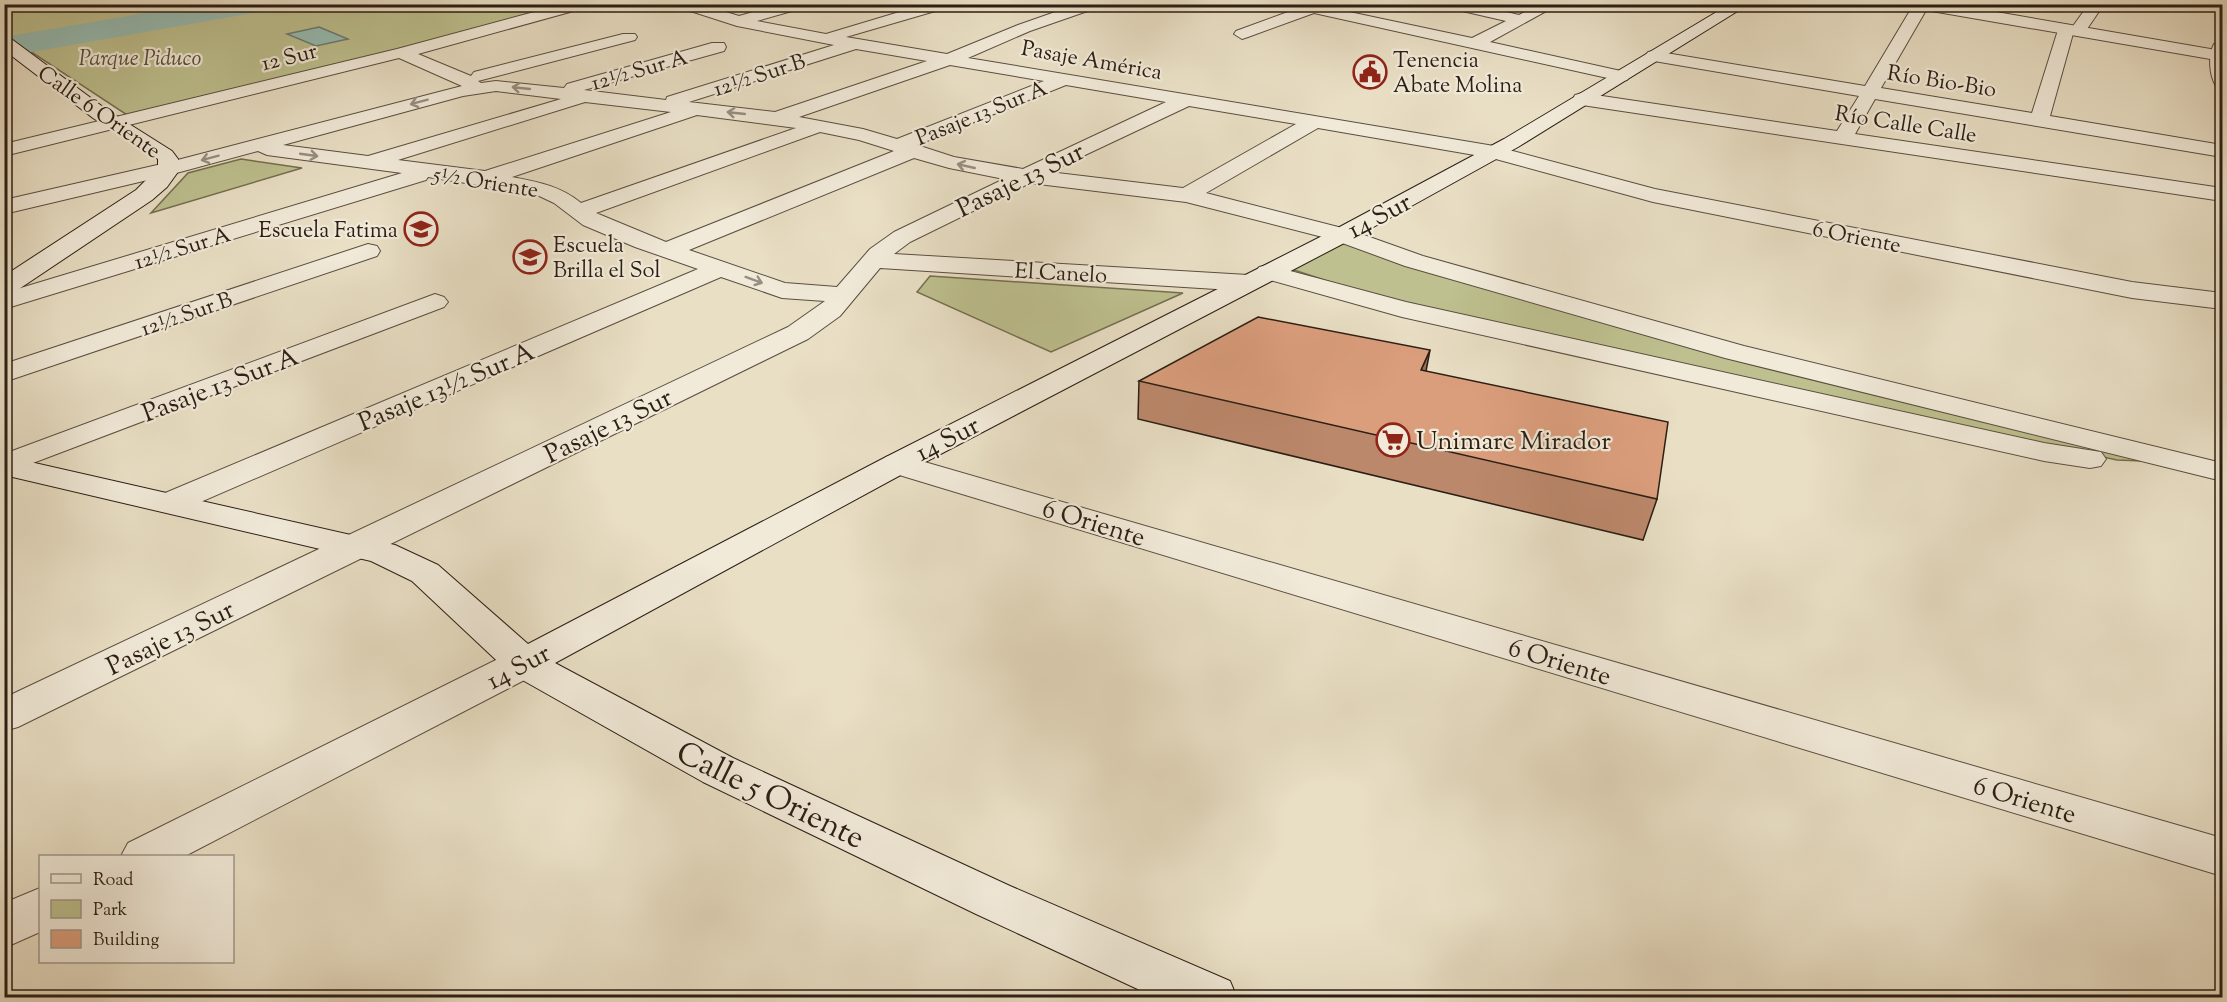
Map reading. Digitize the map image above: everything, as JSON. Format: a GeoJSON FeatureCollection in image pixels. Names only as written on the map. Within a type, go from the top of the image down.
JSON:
{"type":"FeatureCollection","features":[{"type":"Feature","properties":{"kind":"street","name":"12 Sur"},"geometry":{"type":"LineString","coordinates":[[4,150],[400,53],[583,4]]}},
{"type":"Feature","properties":{"kind":"street","name":"Pasaje América"},"geometry":{"type":"LineString","coordinates":[[683,4],[737,21],[824,38],[1494,152]]}},
{"type":"Feature","properties":{"kind":"street"},"geometry":{"type":"LineString","coordinates":[[737,21],[801,4]]}},
{"type":"Feature","properties":{"kind":"street"},"geometry":{"type":"LineString","coordinates":[[824,38],[944,4]]}},
{"type":"Feature","properties":{"kind":"street"},"geometry":{"type":"LineString","coordinates":[[777,118],[950,59],[1024,28],[1094,4]]}},
{"type":"Feature","properties":{"kind":"street"},"geometry":{"type":"LineString","coordinates":[[1293,4],[1317,6],[1474,44],[1621,76]]}},
{"type":"Feature","properties":{"kind":"street"},"geometry":{"type":"LineString","coordinates":[[1450,4],[1522,20]]}},
{"type":"Feature","properties":{"kind":"street"},"geometry":{"type":"LineString","coordinates":[[1474,44],[1552,4]]}},
{"type":"Feature","properties":{"kind":"street"},"geometry":{"type":"LineString","coordinates":[[1952,4],[2074,28]]}},
{"type":"Feature","properties":{"kind":"street"},"geometry":{"type":"LineString","coordinates":[[2039,121],[2074,28],[2097,4]]}},
{"type":"Feature","properties":{"kind":"street","name":"14 Sur"},"geometry":{"type":"LineString","coordinates":[[146,855],[524,663],[897,464],[1342,235],[1494,152],[1738,5]]}},
{"type":"Feature","properties":{"kind":"street"},"geometry":{"type":"LineString","coordinates":[[1843,138],[1920,5],[2221,52],[2223,82]]}},
{"type":"Feature","properties":{"kind":"street"},"geometry":{"type":"LineString","coordinates":[[1242,34],[1317,6]]}},
{"type":"Feature","properties":{"kind":"street"},"geometry":{"type":"LineString","coordinates":[[4,207],[169,169],[250,147],[629,37]]}},
{"type":"Feature","properties":{"kind":"street","name":"Calle 6 Oriente"},"geometry":{"type":"LineString","coordinates":[[4,42],[100,114],[165,155],[169,169],[159,182],[144,195],[4,288]]}},
{"type":"Feature","properties":{"kind":"street","name":"12½ Sur B"},"geometry":{"type":"LineString","coordinates":[[663,105],[855,43]]}},
{"type":"Feature","properties":{"kind":"street","name":"12½ Sur A"},"geometry":{"type":"LineString","coordinates":[[560,92],[718,47]]}},
{"type":"Feature","properties":{"kind":"street"},"geometry":{"type":"LineString","coordinates":[[400,53],[471,84],[560,92],[777,118],[821,125],[964,166],[1024,176],[1074,180],[1187,195],[1342,235],[1414,261],[1735,352],[2212,469]]}},
{"type":"Feature","properties":{"kind":"street","name":"Río Bio-Bio"},"geometry":{"type":"LineString","coordinates":[[1654,56],[2223,151]]}},
{"type":"Feature","properties":{"kind":"street","name":"Pasaje 13 Sur A"},"geometry":{"type":"LineString","coordinates":[[667,250],[1065,79]]}},
{"type":"Feature","properties":{"kind":"street"},"geometry":{"type":"LineString","coordinates":[[365,163],[590,96]]}},
{"type":"Feature","properties":{"kind":"street","name":"Río Calle Calle"},"geometry":{"type":"LineString","coordinates":[[1582,99],[2223,195]]}},
{"type":"Feature","properties":{"kind":"street","name":"Pasaje 13 Sur"},"geometry":{"type":"LineString","coordinates":[[4,716],[798,333],[823,318],[873,260],[915,230],[1186,100]]}},
{"type":"Feature","properties":{"kind":"street"},"geometry":{"type":"LineString","coordinates":[[486,178],[700,109]]}},
{"type":"Feature","properties":{"kind":"street"},"geometry":{"type":"LineString","coordinates":[[1187,195],[1314,122]]}},
{"type":"Feature","properties":{"kind":"street"},"geometry":{"type":"LineString","coordinates":[[578,212],[821,125]]}},
{"type":"Feature","properties":{"kind":"street","name":"5½ Oriente"},"geometry":{"type":"LineString","coordinates":[[250,147],[486,178],[541,189],[562,198],[578,212],[622,234],[667,250],[782,290],[845,295]]}},
{"type":"Feature","properties":{"kind":"street","name":"6 Oriente"},"geometry":{"type":"LineString","coordinates":[[1494,152],[1653,195],[2132,290],[2223,301]]}},
{"type":"Feature","properties":{"kind":"street","name":"12½ Sur A"},"geometry":{"type":"LineString","coordinates":[[4,301],[428,171]]}},
{"type":"Feature","properties":{"kind":"street","name":"12½ Sur B"},"geometry":{"type":"LineString","coordinates":[[4,374],[368,251]]}},
{"type":"Feature","properties":{"kind":"street","name":"El Canelo"},"geometry":{"type":"LineString","coordinates":[[873,260],[1258,278],[2044,452],[2127,466],[2212,469]]}},
{"type":"Feature","properties":{"kind":"street","name":"Pasaje 13½ Sur A"},"geometry":{"type":"LineString","coordinates":[[170,503],[722,268]]}},
{"type":"Feature","properties":{"kind":"street","name":"Pasaje 13 Sur A"},"geometry":{"type":"LineString","coordinates":[[5,465],[435,302]]}},
{"type":"Feature","properties":{"kind":"street","name":"6 Oriente"},"geometry":{"type":"LineString","coordinates":[[897,464],[2223,857]]}},
{"type":"Feature","properties":{"kind":"street"},"geometry":{"type":"LineString","coordinates":[[5,465],[358,546]]}},
{"type":"Feature","properties":{"kind":"street","name":"Calle 5 Oriente"},"geometry":{"type":"LineString","coordinates":[[358,546],[383,552],[425,573],[524,663],[581,697],[718,770],[993,900],[1212,998]]}},
{"type":"Feature","properties":{"kind":"street"},"geometry":{"type":"LineString","coordinates":[[4,927],[39,910]]}},
{"type":"Feature","properties":{"kind":"green space","name":"Parque Piduco"},"geometry":{"type":"Polygon","coordinates":[[[5,5],[574,5],[507,24],[127,115],[27,49],[5,53],[5,5]]]}},
{"type":"Feature","properties":{"kind":"green space"},"geometry":{"type":"Polygon","coordinates":[[[241,159],[302,168],[151,213],[188,173],[241,159]]]}},
{"type":"Feature","properties":{"kind":"green space"},"geometry":{"type":"Polygon","coordinates":[[[1341,241],[2167,462],[2117,460],[1406,307],[1288,268],[1341,241]]]}},
{"type":"Feature","properties":{"kind":"green space"},"geometry":{"type":"Polygon","coordinates":[[[930,276],[1183,293],[1051,352],[917,292],[930,276]]]}},
{"type":"Feature","properties":{"kind":"water"},"geometry":{"type":"Polygon","coordinates":[[[231,4],[285,5],[51,47],[35,37],[231,4]]]}},
{"type":"Feature","properties":{"kind":"water"},"geometry":{"type":"Polygon","coordinates":[[[319,27],[348,39],[316,46],[287,34],[319,27]]]}},
{"type":"Feature","properties":{"kind":"building"},"geometry":{"type":"Polygon","coordinates":[[[1258,317],[1430,350],[1421,370],[1668,422],[1657,499],[1139,381],[1258,317]]]}},
{"type":"Feature","properties":{"kind":"waterway"},"geometry":{"type":"LineString","coordinates":[[4,47],[253,4]]}},
{"type":"Feature","properties":{"kind":"place","name":"Tenencia Abate Molina"},"geometry":{"type":"Point","coordinates":[1370,72]}},
{"type":"Feature","properties":{"kind":"place","name":"Escuela Fatima"},"geometry":{"type":"Point","coordinates":[421,229]}},
{"type":"Feature","properties":{"kind":"place","name":"Escuela Brilla el Sol"},"geometry":{"type":"Point","coordinates":[530,257]}},
{"type":"Feature","properties":{"kind":"place","name":"Unimarc Mirador"},"geometry":{"type":"Point","coordinates":[1393,440]}}]}
